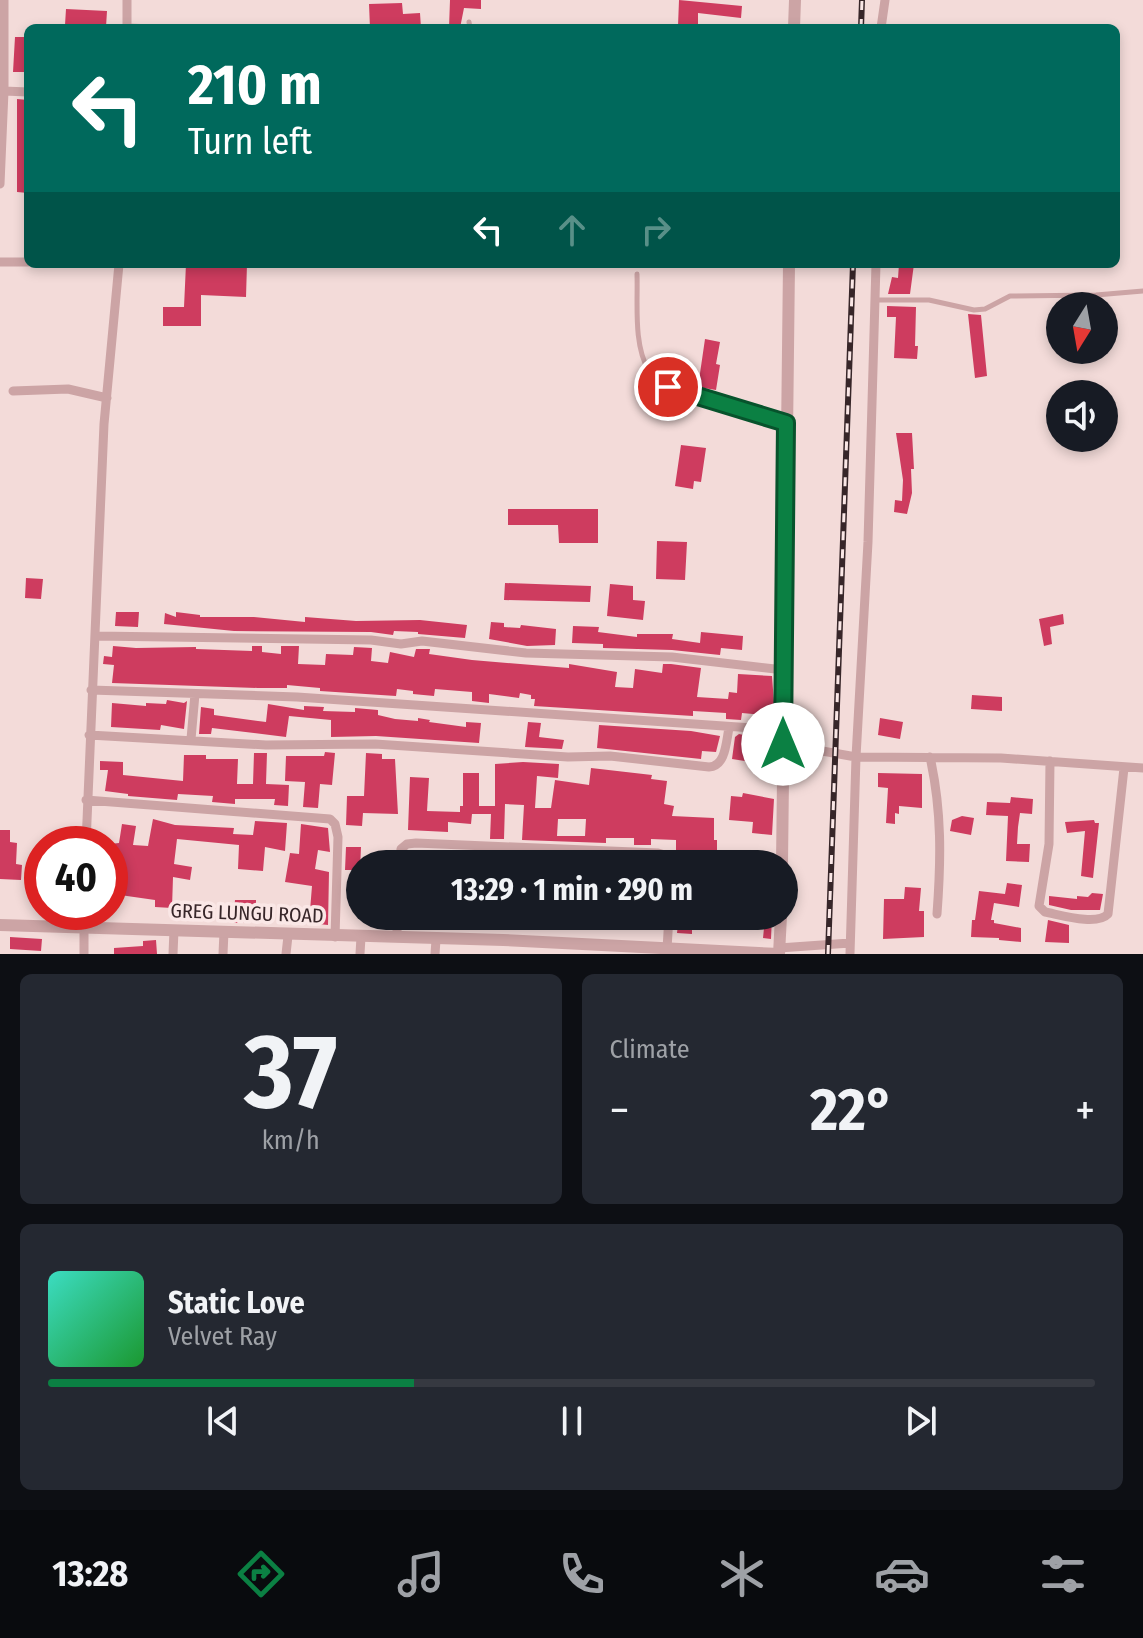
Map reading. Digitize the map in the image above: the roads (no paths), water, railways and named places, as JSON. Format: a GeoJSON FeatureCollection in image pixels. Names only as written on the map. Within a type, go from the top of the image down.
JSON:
{"type":"FeatureCollection","features":[{"type":"Feature","properties":{"kind":"street"},"geometry":{"type":"LineString","coordinates":[[0,184],[4,0]]}},
{"type":"Feature","properties":{"kind":"street"},"geometry":{"type":"LineString","coordinates":[[127,0],[127,24]]}},
{"type":"Feature","properties":{"kind":"street"},"geometry":{"type":"LineString","coordinates":[[794,24],[795,0]]}},
{"type":"Feature","properties":{"kind":"street"},"geometry":{"type":"LineString","coordinates":[[882,24],[885,0]]}},
{"type":"Feature","properties":{"kind":"street"},"geometry":{"type":"LineString","coordinates":[[4,91],[24,92]]}},
{"type":"Feature","properties":{"kind":"street"},"geometry":{"type":"LineString","coordinates":[[0,262],[24,262]]}},
{"type":"Feature","properties":{"kind":"street"},"geometry":{"type":"LineString","coordinates":[[86,826],[107,398],[119,268]]}},
{"type":"Feature","properties":{"kind":"street"},"geometry":{"type":"LineString","coordinates":[[782,850],[789,268]]}},
{"type":"Feature","properties":{"kind":"street"},"geometry":{"type":"LineString","coordinates":[[780,930],[779,951],[850,949],[856,757],[868,542],[876,268]]}},
{"type":"Feature","properties":{"kind":"street"},"geometry":{"type":"LineString","coordinates":[[13,391],[68,389],[107,398]]}},
{"type":"Feature","properties":{"kind":"street"},"geometry":{"type":"LineString","coordinates":[[95,636],[371,640],[401,644],[422,641],[526,653],[672,657],[784,670]]}},
{"type":"Feature","properties":{"kind":"street"},"geometry":{"type":"LineString","coordinates":[[91,690],[297,697],[546,713],[729,728],[783,737],[856,757],[1050,761],[1143,768]]}},
{"type":"Feature","properties":{"kind":"street"},"geometry":{"type":"LineString","coordinates":[[191,739],[195,694]]}},
{"type":"Feature","properties":{"kind":"street"},"geometry":{"type":"LineString","coordinates":[[89,735],[266,745],[375,744],[568,757],[610,756],[709,767],[720,762],[729,728]]}},
{"type":"Feature","properties":{"kind":"street"},"geometry":{"type":"LineString","coordinates":[[930,757],[941,837],[937,914]]}},
{"type":"Feature","properties":{"kind":"street"},"geometry":{"type":"LineString","coordinates":[[1050,761],[1049,844],[1039,906],[1045,912],[1093,919],[1103,919],[1108,914],[1124,768]]}},
{"type":"Feature","properties":{"kind":"street"},"geometry":{"type":"LineString","coordinates":[[86,800],[330,819],[335,824],[338,837],[335,937]]}},
{"type":"Feature","properties":{"kind":"street"},"geometry":{"type":"LineString","coordinates":[[401,850],[407,844],[416,843],[585,850]]}},
{"type":"Feature","properties":{"kind":"street","name":"GREG LUNGU ROAD"},"geometry":{"type":"LineString","coordinates":[[0,925],[24,926]]}},
{"type":"Feature","properties":{"kind":"street","name":"GREG LUNGU ROAD"},"geometry":{"type":"LineString","coordinates":[[128,928],[288,936],[397,937],[503,947],[779,951]]}},
{"type":"Feature","properties":{"kind":"street"},"geometry":{"type":"LineString","coordinates":[[84,930],[84,954]]}},
{"type":"Feature","properties":{"kind":"street"},"geometry":{"type":"LineString","coordinates":[[173,954],[174,930]]}},
{"type":"Feature","properties":{"kind":"street"},"geometry":{"type":"LineString","coordinates":[[397,930],[397,937]]}},
{"type":"Feature","properties":{"kind":"street"},"geometry":{"type":"LineString","coordinates":[[667,949],[668,930]]}},
{"type":"Feature","properties":{"kind":"street"},"geometry":{"type":"LineString","coordinates":[[223,954],[224,932]]}},
{"type":"Feature","properties":{"kind":"street"},"geometry":{"type":"LineString","coordinates":[[286,954],[288,936]]}},
{"type":"Feature","properties":{"kind":"street"},"geometry":{"type":"LineString","coordinates":[[360,954],[361,937]]}},
{"type":"Feature","properties":{"kind":"street"},"geometry":{"type":"LineString","coordinates":[[435,954],[436,940]]}},
{"type":"Feature","properties":{"kind":"lane"},"geometry":{"type":"LineString","coordinates":[[637,274],[643,357],[649,373],[668,387],[786,423]]}},
{"type":"Feature","properties":{"kind":"lane"},"geometry":{"type":"LineString","coordinates":[[875,300],[929,300],[974,310],[985,309],[1010,296],[1143,291]]}},
{"type":"Feature","properties":{"kind":"railway"},"geometry":{"type":"LineString","coordinates":[[861,24],[862,0]]}},
{"type":"Feature","properties":{"kind":"railway"},"geometry":{"type":"LineString","coordinates":[[828,954],[853,268]]}}]}
